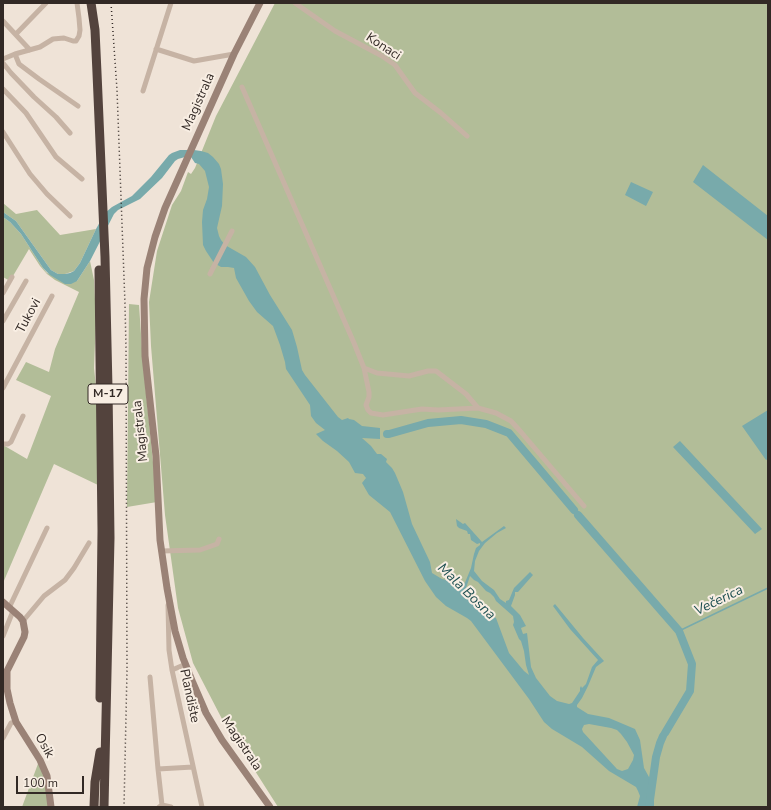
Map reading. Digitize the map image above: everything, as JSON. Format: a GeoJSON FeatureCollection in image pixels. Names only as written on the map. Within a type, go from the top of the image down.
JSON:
{"type":"FeatureCollection","features":[{"type":"Feature","properties":{"kind":"highway","name":"M-17"},"geometry":{"type":"LineString","coordinates":[[86,3],[102,258],[106,534],[102,752],[98,807]]}},
{"type":"Feature","properties":{"kind":"highway","name":"M-17"},"geometry":{"type":"LineString","coordinates":[[91,3],[95,30],[98,74],[100,212]]}},
{"type":"Feature","properties":{"kind":"highway","name":"M-17"},"geometry":{"type":"LineString","coordinates":[[102,752],[104,807]]}},
{"type":"Feature","properties":{"kind":"highway"},"geometry":{"type":"LineString","coordinates":[[94,807],[95,782],[102,752]]}},
{"type":"Feature","properties":{"kind":"highway"},"geometry":{"type":"LineString","coordinates":[[102,752],[109,778],[110,807]]}},
{"type":"Feature","properties":{"kind":"main road","name":"Magistrala"},"geometry":{"type":"LineString","coordinates":[[260,3],[234,54],[165,208],[155,237],[147,268],[144,299],[145,356],[156,456],[161,551],[175,631],[193,683],[206,713],[222,740],[270,807]]}},
{"type":"Feature","properties":{"kind":"main road"},"geometry":{"type":"LineString","coordinates":[[3,602],[20,616],[23,621]]}},
{"type":"Feature","properties":{"kind":"main road","name":"Osik"},"geometry":{"type":"LineString","coordinates":[[23,621],[25,632],[24,637],[7,671],[5,689],[16,722],[33,748],[47,776],[51,807]]}},
{"type":"Feature","properties":{"kind":"street"},"geometry":{"type":"LineString","coordinates":[[16,34],[46,3]]}},
{"type":"Feature","properties":{"kind":"street"},"geometry":{"type":"LineString","coordinates":[[3,59],[40,47],[53,39],[64,38],[73,42],[77,40],[80,30],[80,18],[77,3]]}},
{"type":"Feature","properties":{"kind":"street"},"geometry":{"type":"LineString","coordinates":[[143,91],[171,3]]}},
{"type":"Feature","properties":{"kind":"street","name":"Konaci"},"geometry":{"type":"LineString","coordinates":[[295,3],[335,31],[382,56],[395,65],[415,93],[441,112],[467,136]]}},
{"type":"Feature","properties":{"kind":"street"},"geometry":{"type":"LineString","coordinates":[[3,21],[30,50]]}},
{"type":"Feature","properties":{"kind":"street"},"geometry":{"type":"LineString","coordinates":[[156,49],[194,61],[234,54]]}},
{"type":"Feature","properties":{"kind":"street"},"geometry":{"type":"LineString","coordinates":[[15,54],[19,64],[39,80],[78,106]]}},
{"type":"Feature","properties":{"kind":"street"},"geometry":{"type":"LineString","coordinates":[[3,63],[70,133]]}},
{"type":"Feature","properties":{"kind":"street"},"geometry":{"type":"LineString","coordinates":[[242,87],[364,368],[369,392],[366,405],[368,410],[371,413],[383,415],[422,409],[438,410],[478,408],[496,413],[511,421],[584,506]]}},
{"type":"Feature","properties":{"kind":"street"},"geometry":{"type":"LineString","coordinates":[[3,89],[26,113],[56,157],[82,179]]}},
{"type":"Feature","properties":{"kind":"street"},"geometry":{"type":"LineString","coordinates":[[3,132],[30,174],[47,194],[70,216]]}},
{"type":"Feature","properties":{"kind":"street"},"geometry":{"type":"LineString","coordinates":[[210,274],[232,231]]}},
{"type":"Feature","properties":{"kind":"street"},"geometry":{"type":"LineString","coordinates":[[3,293],[12,277]]}},
{"type":"Feature","properties":{"kind":"street","name":"Tukovi"},"geometry":{"type":"LineString","coordinates":[[3,321],[26,281]]}},
{"type":"Feature","properties":{"kind":"street","name":"Tukovi"},"geometry":{"type":"LineString","coordinates":[[3,388],[52,296]]}},
{"type":"Feature","properties":{"kind":"street"},"geometry":{"type":"LineString","coordinates":[[364,368],[377,373],[409,376],[436,371],[466,394],[478,408]]}},
{"type":"Feature","properties":{"kind":"street"},"geometry":{"type":"LineString","coordinates":[[3,444],[8,444],[11,442],[23,416]]}},
{"type":"Feature","properties":{"kind":"street"},"geometry":{"type":"LineString","coordinates":[[3,636],[11,610],[47,528]]}},
{"type":"Feature","properties":{"kind":"street"},"geometry":{"type":"LineString","coordinates":[[161,551],[200,550],[217,544],[219,539]]}},
{"type":"Feature","properties":{"kind":"street"},"geometry":{"type":"LineString","coordinates":[[23,621],[44,596],[65,580],[89,543]]}},
{"type":"Feature","properties":{"kind":"street","name":"Plandište"},"geometry":{"type":"LineString","coordinates":[[167,588],[169,650],[172,670],[202,807]]}},
{"type":"Feature","properties":{"kind":"street"},"geometry":{"type":"LineString","coordinates":[[172,670],[186,664]]}},
{"type":"Feature","properties":{"kind":"street","name":"Osik"},"geometry":{"type":"LineString","coordinates":[[3,679],[7,671]]}},
{"type":"Feature","properties":{"kind":"street"},"geometry":{"type":"LineString","coordinates":[[150,677],[160,806],[171,807]]}},
{"type":"Feature","properties":{"kind":"street"},"geometry":{"type":"LineString","coordinates":[[3,738],[11,723],[16,722]]}},
{"type":"Feature","properties":{"kind":"street"},"geometry":{"type":"LineString","coordinates":[[158,769],[193,767]]}},
{"type":"Feature","properties":{"kind":"green space"},"geometry":{"type":"Polygon","coordinates":[[[275,3],[768,3],[768,807],[278,807],[222,719],[193,663],[178,608],[165,515],[151,346],[149,302],[157,251],[172,205],[181,191],[188,172],[191,174],[195,168],[216,116],[275,3]]]}},
{"type":"Feature","properties":{"kind":"green space"},"geometry":{"type":"Polygon","coordinates":[[[3,203],[16,214],[37,210],[60,235],[96,229],[80,263],[74,271],[65,274],[58,274],[51,270],[16,221],[3,212],[3,203]]]}},
{"type":"Feature","properties":{"kind":"green space"},"geometry":{"type":"Polygon","coordinates":[[[3,217],[21,234],[47,273],[77,281],[90,261],[94,280],[96,318],[94,368],[99,415],[98,485],[54,464],[3,583],[3,445],[27,459],[51,396],[16,380],[26,362],[49,372],[55,349],[79,292],[55,280],[47,274],[29,249],[10,281],[3,277],[3,217]]]}},
{"type":"Feature","properties":{"kind":"green space"},"geometry":{"type":"Polygon","coordinates":[[[129,304],[139,305],[143,363],[157,502],[127,507],[129,304]]]}},
{"type":"Feature","properties":{"kind":"green space"},"geometry":{"type":"Polygon","coordinates":[[[39,761],[52,807],[22,807],[39,761]]]}},
{"type":"Feature","properties":{"kind":"water"},"geometry":{"type":"Polygon","coordinates":[[[180,150],[201,151],[208,153],[219,164],[223,184],[222,206],[217,228],[221,240],[225,245],[246,257],[255,267],[270,295],[292,330],[302,370],[338,417],[342,420],[348,418],[354,420],[362,426],[380,428],[380,439],[362,438],[377,454],[381,454],[387,459],[386,462],[395,473],[403,492],[412,524],[430,562],[432,573],[461,587],[464,585],[471,568],[476,548],[480,545],[480,543],[477,544],[471,540],[470,534],[468,534],[467,531],[457,526],[456,519],[463,524],[465,523],[482,542],[504,526],[506,528],[485,543],[479,551],[475,561],[474,571],[482,581],[494,590],[500,599],[506,603],[506,601],[509,600],[514,588],[530,572],[533,575],[518,592],[515,592],[511,606],[520,615],[526,626],[521,628],[523,634],[527,633],[531,667],[536,678],[550,696],[557,701],[569,704],[572,703],[580,691],[581,686],[582,688],[586,684],[592,667],[598,660],[570,629],[553,606],[555,604],[604,661],[596,667],[577,707],[588,714],[609,718],[635,729],[640,740],[644,768],[654,786],[654,807],[637,807],[640,796],[636,787],[609,771],[582,747],[552,729],[544,722],[529,699],[471,621],[446,606],[436,597],[425,581],[390,512],[369,495],[362,483],[366,478],[363,474],[355,473],[349,462],[316,434],[325,430],[316,423],[311,416],[310,405],[286,369],[280,345],[273,326],[257,312],[249,301],[236,278],[234,268],[221,267],[214,263],[203,245],[203,210],[209,187],[205,171],[199,164],[195,163],[191,157],[178,159],[162,178],[140,199],[118,210],[114,214],[90,261],[77,281],[71,284],[65,284],[50,275],[43,268],[21,234],[3,217],[3,212],[16,221],[51,270],[58,274],[70,273],[74,271],[80,263],[105,213],[112,207],[132,196],[172,153],[180,150]],[[470,576],[466,588],[473,593],[487,613],[496,618],[509,653],[529,675],[521,641],[513,625],[513,616],[470,576]],[[589,724],[584,725],[582,729],[583,732],[617,769],[622,771],[628,769],[634,755],[621,734],[617,730],[611,728],[589,724]]]}},
{"type":"Feature","properties":{"kind":"water"},"geometry":{"type":"Polygon","coordinates":[[[703,165],[768,216],[768,240],[693,182],[703,165]]]}},
{"type":"Feature","properties":{"kind":"water"},"geometry":{"type":"Polygon","coordinates":[[[631,182],[653,192],[646,206],[625,195],[631,182]]]}},
{"type":"Feature","properties":{"kind":"water"},"geometry":{"type":"Polygon","coordinates":[[[768,410],[768,459],[766,460],[742,426],[768,410]]]}},
{"type":"Feature","properties":{"kind":"water"},"geometry":{"type":"Polygon","coordinates":[[[680,441],[762,529],[755,534],[673,447],[680,441]]]}},
{"type":"Feature","properties":{"kind":"waterway","name":"Mala Bosna"},"geometry":{"type":"LineString","coordinates":[[387,434],[428,423],[461,420],[486,424],[509,433],[574,510]]}},
{"type":"Feature","properties":{"kind":"waterway","name":"Mala Bosna"},"geometry":{"type":"LineString","coordinates":[[578,515],[679,631],[692,664],[690,691],[665,733]]}},
{"type":"Feature","properties":{"kind":"waterway","name":"Večerica"},"geometry":{"type":"LineString","coordinates":[[679,631],[768,588]]}},
{"type":"Feature","properties":{"kind":"waterway","name":"Mala Bosna"},"geometry":{"type":"LineString","coordinates":[[649,807],[656,757],[663,736]]}},
{"type":"Feature","properties":{"kind":"railway"},"geometry":{"type":"LineString","coordinates":[[111,3],[117,90],[126,348],[127,670],[124,807]]}}]}
